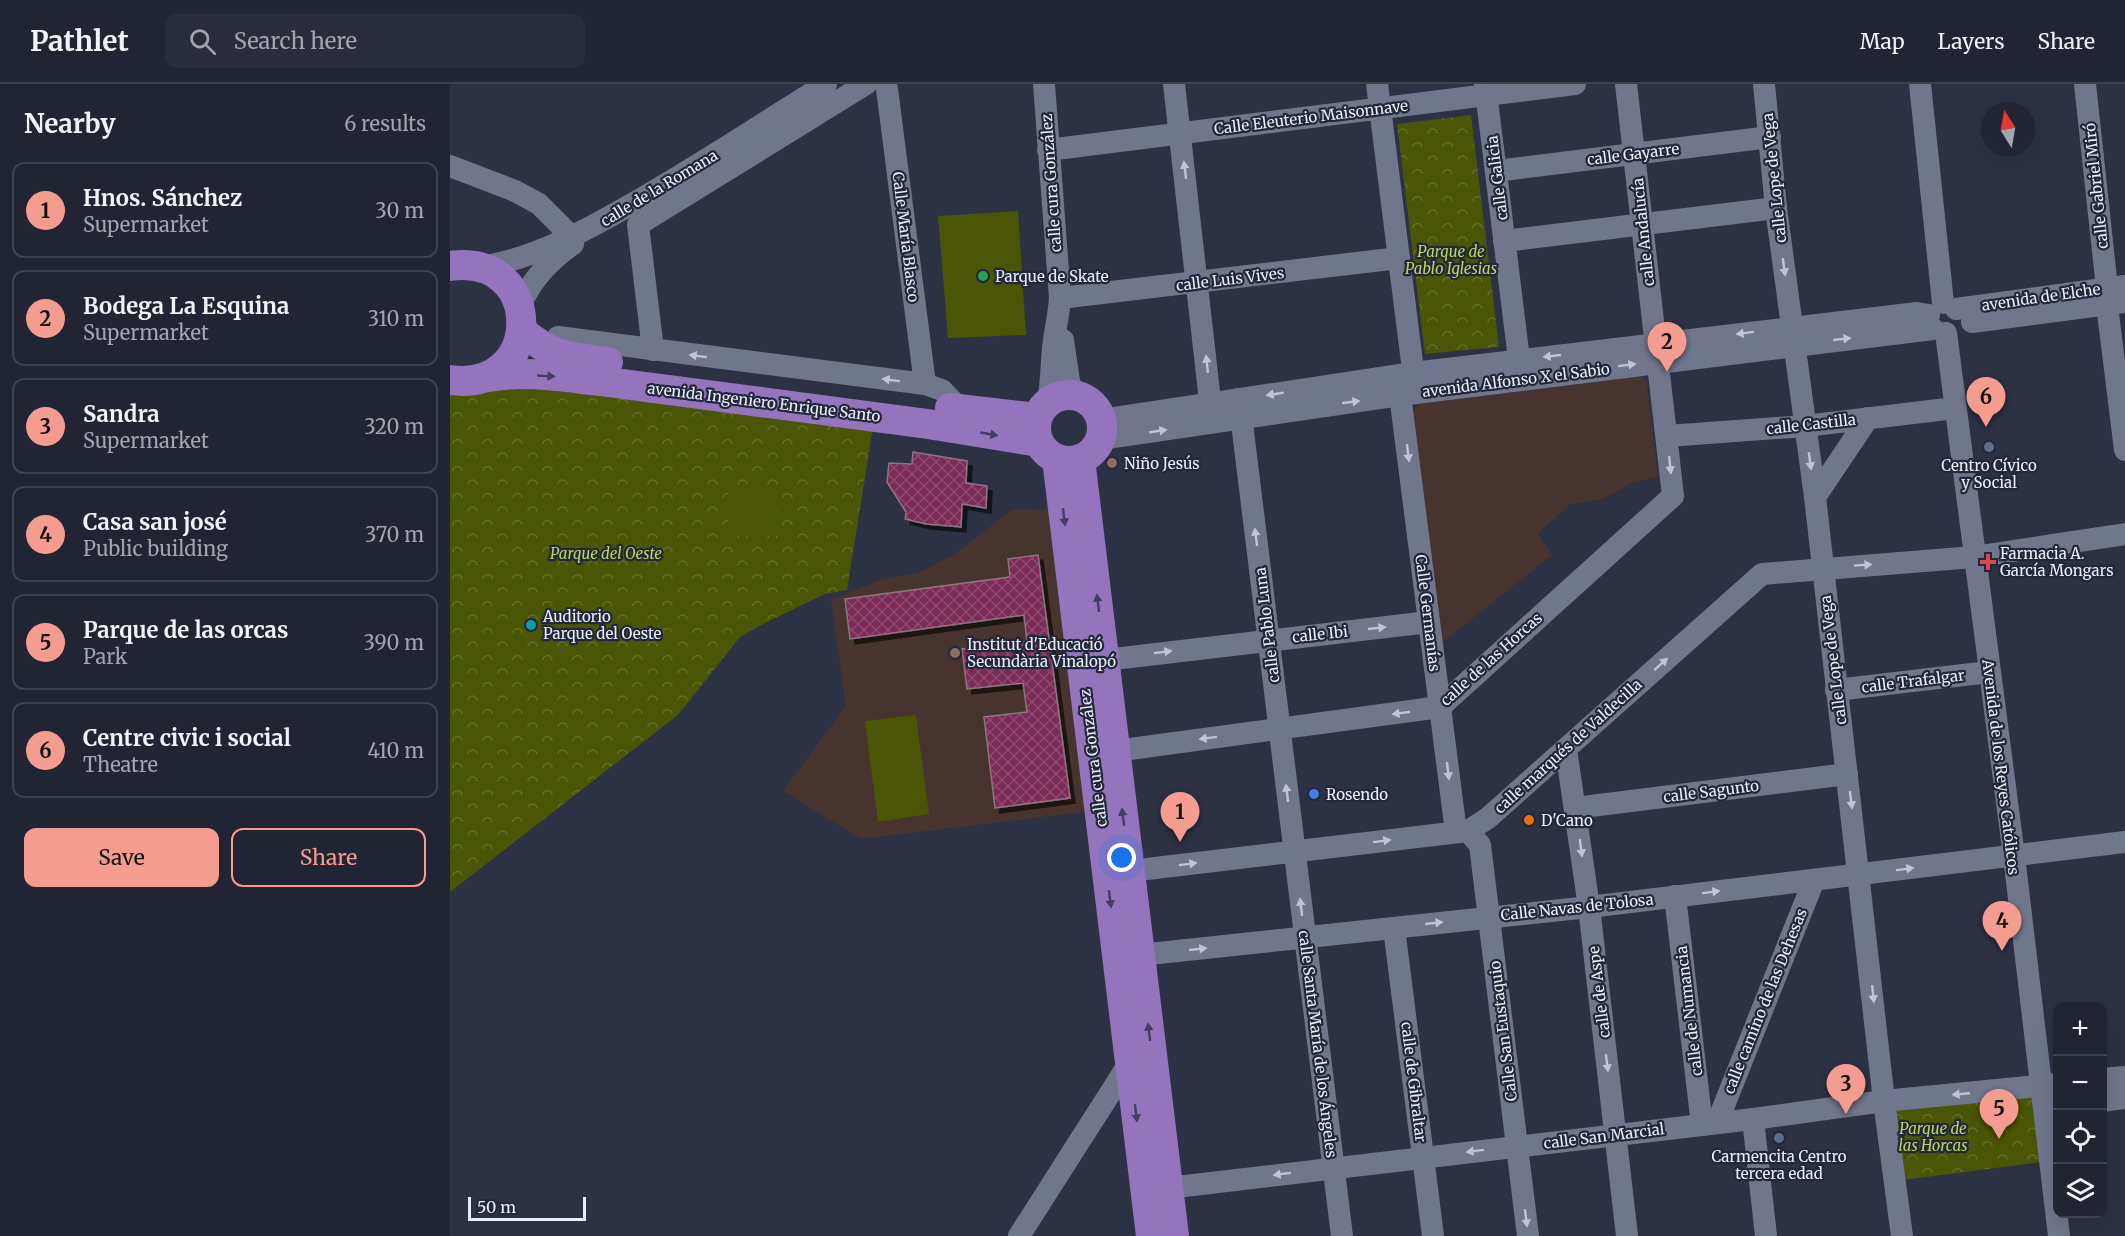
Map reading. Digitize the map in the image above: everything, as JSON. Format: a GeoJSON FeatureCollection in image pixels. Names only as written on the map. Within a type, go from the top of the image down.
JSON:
{"type":"FeatureCollection","features":[{"type":"Feature","properties":{"kind":"main road"},"geometry":{"type":"LineString","coordinates":[[450,266],[464,264],[494,272],[514,293],[521,318],[518,345],[511,358],[488,377]]}},
{"type":"Feature","properties":{"kind":"main road","name":"avenida Ingeniero Enrique Santo"},"geometry":{"type":"LineString","coordinates":[[521,318],[539,345],[552,352],[572,357],[962,410],[1067,429]]}},
{"type":"Feature","properties":{"kind":"main road","name":"avenida Ingeniero Enrique Santo"},"geometry":{"type":"LineString","coordinates":[[450,380],[470,382],[504,374],[539,375],[928,424],[1067,429]]}},
{"type":"Feature","properties":{"kind":"main road","name":"calle cura González"},"geometry":{"type":"LineString","coordinates":[[1067,429],[1104,660],[1174,1236]]}},
{"type":"Feature","properties":{"kind":"main road","name":"calle cura González"},"geometry":{"type":"LineString","coordinates":[[1067,429],[1130,1062],[1151,1236]]}},
{"type":"Feature","properties":{"kind":"street","name":"calle de la Romana"},"geometry":{"type":"LineString","coordinates":[[481,267],[502,264],[623,218],[684,174],[826,84]]}},
{"type":"Feature","properties":{"kind":"street","name":"calle cura González"},"geometry":{"type":"LineString","coordinates":[[1044,84],[1060,308],[1069,381],[1067,429]]}},
{"type":"Feature","properties":{"kind":"street"},"geometry":{"type":"LineString","coordinates":[[1174,84],[1212,413]]}},
{"type":"Feature","properties":{"kind":"street","name":"Calle Germanías"},"geometry":{"type":"LineString","coordinates":[[1377,84],[1399,258],[1429,622],[1440,707],[1462,831]]}},
{"type":"Feature","properties":{"kind":"street","name":"Calle Eleuterio Maisonnave"},"geometry":{"type":"LineString","coordinates":[[1048,150],[1380,108],[1486,90],[1575,84]]}},
{"type":"Feature","properties":{"kind":"street","name":"calle Andalucía"},"geometry":{"type":"LineString","coordinates":[[1626,84],[1656,353]]}},
{"type":"Feature","properties":{"kind":"street","name":"calle Lope de Vega"},"geometry":{"type":"LineString","coordinates":[[1764,84],[1776,208],[1815,497],[1884,1101],[1902,1236]]}},
{"type":"Feature","properties":{"kind":"street","name":"Avenida de los Reyes Católicos"},"geometry":{"type":"LineString","coordinates":[[1920,84],[1955,408],[2014,856],[2049,1096],[2059,1236]]}},
{"type":"Feature","properties":{"kind":"street","name":"calle Gabriel Miró"},"geometry":{"type":"LineString","coordinates":[[2085,84],[2116,295],[2125,450]]}},
{"type":"Feature","properties":{"kind":"street"},"geometry":{"type":"LineString","coordinates":[[521,318],[527,291],[541,270],[560,253],[623,218],[884,85]]}},
{"type":"Feature","properties":{"kind":"street","name":"Calle María Blasco"},"geometry":{"type":"LineString","coordinates":[[884,85],[925,384]]}},
{"type":"Feature","properties":{"kind":"street","name":"calle Galicia"},"geometry":{"type":"LineString","coordinates":[[1486,90],[1520,369]]}},
{"type":"Feature","properties":{"kind":"street","name":"calle Gayarre"},"geometry":{"type":"LineString","coordinates":[[1496,171],[1770,137]]}},
{"type":"Feature","properties":{"kind":"street"},"geometry":{"type":"LineString","coordinates":[[450,166],[515,191],[539,204],[572,237]]}},
{"type":"Feature","properties":{"kind":"street"},"geometry":{"type":"LineString","coordinates":[[1504,241],[1776,208]]}},
{"type":"Feature","properties":{"kind":"street"},"geometry":{"type":"LineString","coordinates":[[623,218],[652,350]]}},
{"type":"Feature","properties":{"kind":"street","name":"calle Luis Vives"},"geometry":{"type":"LineString","coordinates":[[1060,308],[1198,282],[1399,258]]}},
{"type":"Feature","properties":{"kind":"street","name":"avenida de Elche"},"geometry":{"type":"LineString","coordinates":[[1944,319],[2116,295]]}},
{"type":"Feature","properties":{"kind":"street","name":"avenida Alfonso X el Sabio"},"geometry":{"type":"LineString","coordinates":[[1067,429],[1212,413],[1410,387],[1520,369],[1793,336],[1917,314],[1944,319]]}},
{"type":"Feature","properties":{"kind":"street"},"geometry":{"type":"LineString","coordinates":[[558,337],[925,384],[942,390],[962,410]]}},
{"type":"Feature","properties":{"kind":"street","name":"calle de las Horcas"},"geometry":{"type":"LineString","coordinates":[[1115,750],[1440,707],[1673,496],[1656,353]]}},
{"type":"Feature","properties":{"kind":"street","name":"calle Castilla"},"geometry":{"type":"LineString","coordinates":[[1666,436],[1805,426],[1955,408]]}},
{"type":"Feature","properties":{"kind":"street","name":"calle Pablo Luna"},"geometry":{"type":"LineString","coordinates":[[1240,409],[1294,851]]}},
{"type":"Feature","properties":{"kind":"street"},"geometry":{"type":"LineString","coordinates":[[1815,497],[1868,418]]}},
{"type":"Feature","properties":{"kind":"street","name":"calle marqués de Valdecilla"},"geometry":{"type":"LineString","coordinates":[[1130,871],[1462,831],[1488,818],[1762,574],[1974,557],[2125,534]]}},
{"type":"Feature","properties":{"kind":"street","name":"calle Ibi"},"geometry":{"type":"LineString","coordinates":[[1104,660],[1268,639],[1429,622]]}},
{"type":"Feature","properties":{"kind":"street","name":"calle Trafalgar"},"geometry":{"type":"LineString","coordinates":[[1836,690],[1989,672]]}},
{"type":"Feature","properties":{"kind":"street","name":"calle de Aspe"},"geometry":{"type":"LineString","coordinates":[[1566,749],[1589,906],[1628,1236]]}},
{"type":"Feature","properties":{"kind":"street","name":"calle Sagunto"},"geometry":{"type":"LineString","coordinates":[[1575,808],[1847,774]]}},
{"type":"Feature","properties":{"kind":"street","name":"Calle San Eustaquio"},"geometry":{"type":"LineString","coordinates":[[1462,831],[1480,845],[1528,1236]]}},
{"type":"Feature","properties":{"kind":"street","name":"Calle Navas de Tolosa"},"geometry":{"type":"LineString","coordinates":[[1140,955],[1589,906],[2125,842]]}},
{"type":"Feature","properties":{"kind":"street","name":"calle Santa María de los Ángeles"},"geometry":{"type":"LineString","coordinates":[[1294,851],[1342,1236]]}},
{"type":"Feature","properties":{"kind":"street","name":"calle camino de las Dehesas"},"geometry":{"type":"LineString","coordinates":[[1709,1124],[1814,880]]}},
{"type":"Feature","properties":{"kind":"street","name":"calle de Numancia"},"geometry":{"type":"LineString","coordinates":[[1675,896],[1709,1124]]}},
{"type":"Feature","properties":{"kind":"street","name":"calle de Gibraltar"},"geometry":{"type":"LineString","coordinates":[[1394,928],[1433,1236]]}},
{"type":"Feature","properties":{"kind":"street"},"geometry":{"type":"LineString","coordinates":[[1019,1236],[1130,1062]]}},
{"type":"Feature","properties":{"kind":"street"},"geometry":{"type":"LineString","coordinates":[[2107,1079],[2125,1077]]}},
{"type":"Feature","properties":{"kind":"street","name":"calle San Marcial"},"geometry":{"type":"LineString","coordinates":[[1168,1188],[1753,1119],[1884,1101],[2049,1096]]}},
{"type":"Feature","properties":{"kind":"street"},"geometry":{"type":"LineString","coordinates":[[2107,1100],[2125,1098]]}},
{"type":"Feature","properties":{"kind":"street"},"geometry":{"type":"LineString","coordinates":[[1753,1119],[1766,1236]]}},
{"type":"Feature","properties":{"kind":"shaded area"},"geometry":{"type":"Polygon","coordinates":[[[1640,375],[1647,383],[1658,477],[1634,482],[1602,499],[1570,504],[1538,534],[1552,555],[1442,643],[1412,412],[1419,403],[1640,375]]]}},
{"type":"Feature","properties":{"kind":"shaded area","name":"Institut d'Educació Secundària Vinalopó"},"geometry":{"type":"Polygon","coordinates":[[[1013,509],[1054,510],[1091,811],[861,839],[783,791],[846,706],[831,600],[880,580],[920,572],[955,554],[1013,509]]]}},
{"type":"Feature","properties":{"kind":"green space","name":"Parque de Pablo Iglesias"},"geometry":{"type":"Polygon","coordinates":[[[1471,115],[1499,347],[1425,354],[1397,124],[1471,115]]]}},
{"type":"Feature","properties":{"kind":"green space","name":"Parque de Skate"},"geometry":{"type":"Polygon","coordinates":[[[1018,211],[1026,335],[948,338],[938,216],[1018,211]]]}},
{"type":"Feature","properties":{"kind":"green space","name":"Parque del Oeste"},"geometry":{"type":"Polygon","coordinates":[[[533,388],[873,427],[847,590],[825,594],[740,637],[678,715],[450,892],[450,393],[533,388]]]}},
{"type":"Feature","properties":{"kind":"green space"},"geometry":{"type":"Polygon","coordinates":[[[729,488],[776,490],[778,536],[728,536],[729,488]]]}},
{"type":"Feature","properties":{"kind":"green space"},"geometry":{"type":"Polygon","coordinates":[[[916,715],[929,814],[878,822],[865,721],[916,715]]]}},
{"type":"Feature","properties":{"kind":"green space","name":"Parque de las Horcas"},"geometry":{"type":"Polygon","coordinates":[[[2040,1086],[2049,1161],[1895,1181],[1884,1101],[2040,1086]]]}},
{"type":"Feature","properties":{"kind":"building"},"geometry":{"type":"Polygon","coordinates":[[[913,452],[967,461],[966,483],[987,486],[986,508],[962,504],[961,527],[926,524],[905,519],[906,512],[887,482],[889,463],[912,464],[913,452]]]}},
{"type":"Feature","properties":{"kind":"building"},"geometry":{"type":"Polygon","coordinates":[[[1038,555],[1070,798],[995,808],[984,717],[1027,712],[1023,683],[967,689],[962,649],[1027,642],[1024,615],[850,639],[845,599],[1010,577],[1008,559],[1038,555]]]}},
{"type":"Feature","properties":{"kind":"place","name":"Parque de Skate"},"geometry":{"type":"Point","coordinates":[983,276]}},
{"type":"Feature","properties":{"kind":"place","name":"Bodega La Esquina"},"geometry":{"type":"Point","coordinates":[1667,372]}},
{"type":"Feature","properties":{"kind":"place","name":"Centre civic i social"},"geometry":{"type":"Point","coordinates":[1986,427]}},
{"type":"Feature","properties":{"kind":"place","name":"Centro Cívico y Social"},"geometry":{"type":"Point","coordinates":[1989,447]}},
{"type":"Feature","properties":{"kind":"place","name":"Niño Jesús"},"geometry":{"type":"Point","coordinates":[1112,463]}},
{"type":"Feature","properties":{"kind":"place","name":"Farmacia A. García Mongars"},"geometry":{"type":"Point","coordinates":[1988,562]}},
{"type":"Feature","properties":{"kind":"place","name":"Auditorio Parque del Oeste"},"geometry":{"type":"Point","coordinates":[531,625]}},
{"type":"Feature","properties":{"kind":"place","name":"Institut d'Educació Secundària Vinalopó"},"geometry":{"type":"Point","coordinates":[955,653]}},
{"type":"Feature","properties":{"kind":"place","name":"Rosendo"},"geometry":{"type":"Point","coordinates":[1314,794]}},
{"type":"Feature","properties":{"kind":"place","name":"D'Cano"},"geometry":{"type":"Point","coordinates":[1529,820]}},
{"type":"Feature","properties":{"kind":"place","name":"Hnos. Sánchez"},"geometry":{"type":"Point","coordinates":[1180,842]}},
{"type":"Feature","properties":{"kind":"place","name":"Casa san josé"},"geometry":{"type":"Point","coordinates":[2002,951]}},
{"type":"Feature","properties":{"kind":"place","name":"Sandra"},"geometry":{"type":"Point","coordinates":[1846,1114]}},
{"type":"Feature","properties":{"kind":"place","name":"Carmencita Centro tercera edad"},"geometry":{"type":"Point","coordinates":[1779,1138]}},
{"type":"Feature","properties":{"kind":"place","name":"Parque de las orcas"},"geometry":{"type":"Point","coordinates":[1999,1139]}}]}
